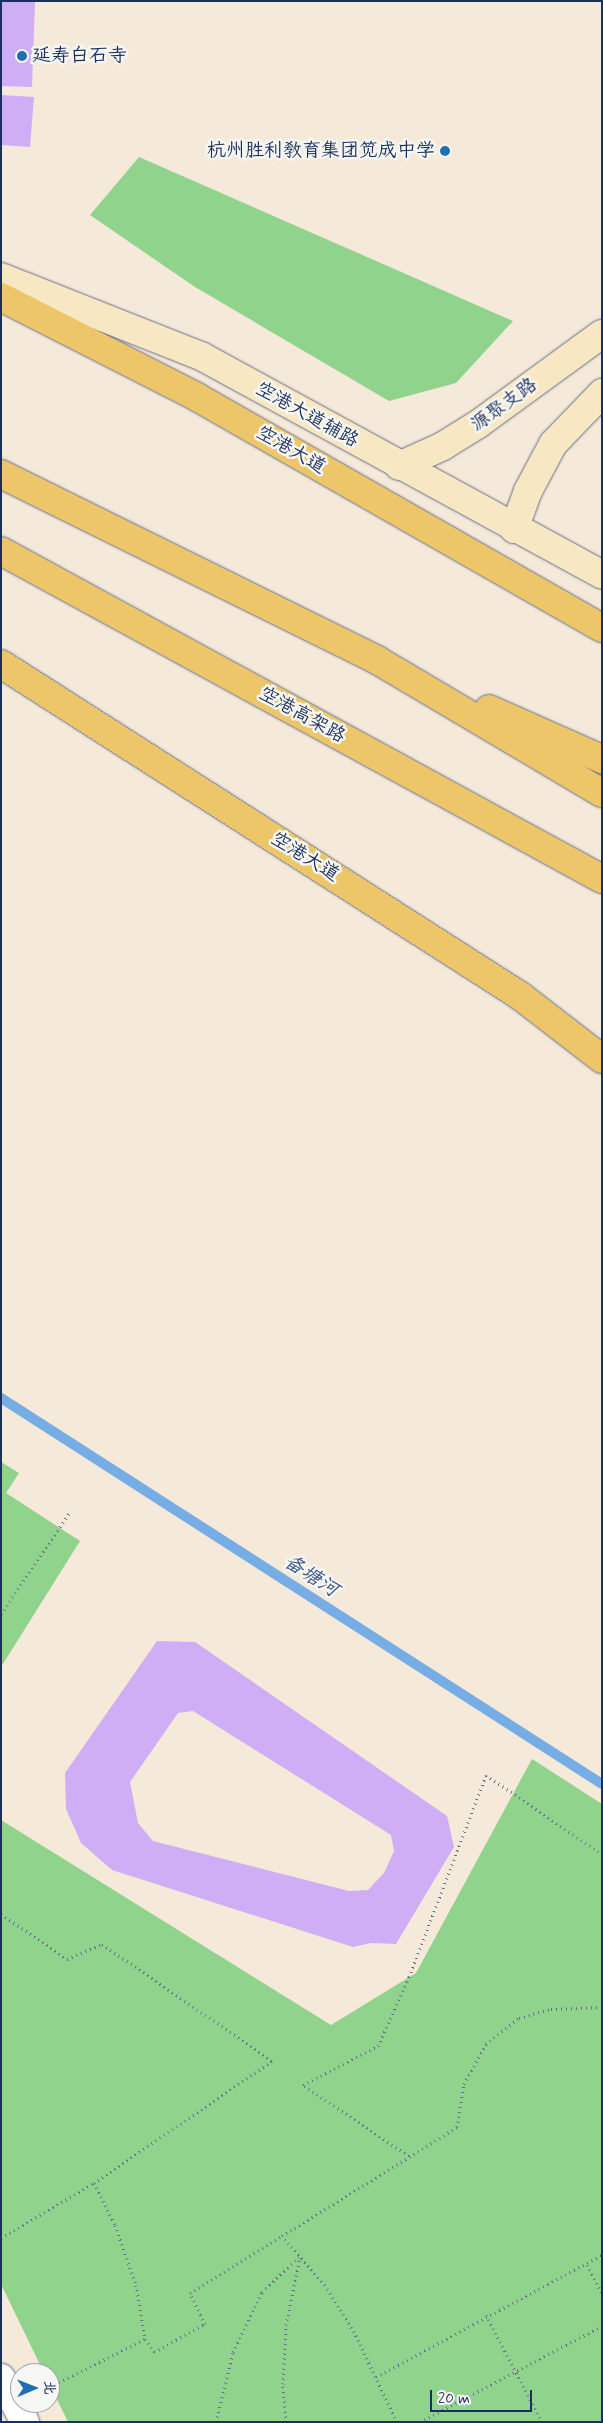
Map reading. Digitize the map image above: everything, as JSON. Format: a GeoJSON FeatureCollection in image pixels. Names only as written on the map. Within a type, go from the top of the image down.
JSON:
{"type":"FeatureCollection","features":[{"type":"Feature","properties":{"kind":"main road","name":"空港大道辅路"},"geometry":{"type":"LineString","coordinates":[[1,277],[201,356],[514,529],[602,575]]}},
{"type":"Feature","properties":{"kind":"main road","name":"空港大道"},"geometry":{"type":"LineString","coordinates":[[1,297],[197,397],[602,628]]}},
{"type":"Feature","properties":{"kind":"main road","name":"源聚支路"},"geometry":{"type":"LineString","coordinates":[[399,466],[442,446],[477,425],[602,334]]}},
{"type":"Feature","properties":{"kind":"main road"},"geometry":{"type":"LineString","coordinates":[[514,529],[528,491],[553,444],[602,393]]}},
{"type":"Feature","properties":{"kind":"main road"},"geometry":{"type":"LineString","coordinates":[[1,474],[377,660],[602,759]]}},
{"type":"Feature","properties":{"kind":"main road","name":"空港高架路"},"geometry":{"type":"LineString","coordinates":[[1,551],[602,879]]}},
{"type":"Feature","properties":{"kind":"main road"},"geometry":{"type":"LineString","coordinates":[[377,660],[602,793]]}},
{"type":"Feature","properties":{"kind":"main road","name":"空港大道"},"geometry":{"type":"LineString","coordinates":[[1,664],[511,989],[602,1059]]}},
{"type":"Feature","properties":{"kind":"street"},"geometry":{"type":"LineString","coordinates":[[1,2378],[25,2422]]}},
{"type":"Feature","properties":{"kind":"path"},"geometry":{"type":"LineString","coordinates":[[1,1614],[70,1512]]}},
{"type":"Feature","properties":{"kind":"path"},"geometry":{"type":"LineString","coordinates":[[408,2156],[303,2085],[378,2046],[409,1978],[486,1775],[602,1854]]}},
{"type":"Feature","properties":{"kind":"path"},"geometry":{"type":"LineString","coordinates":[[1,1914],[67,1959],[102,1944],[272,2061],[94,2183],[1,2238]]}},
{"type":"Feature","properties":{"kind":"path"},"geometry":{"type":"LineString","coordinates":[[94,2183],[115,2225],[136,2285],[145,2339],[154,2352],[205,2324],[190,2293],[457,2127],[464,2084],[486,2044],[519,2018],[551,2009],[602,2007]]}},
{"type":"Feature","properties":{"kind":"path"},"geometry":{"type":"LineString","coordinates":[[282,2236],[326,2285],[376,2377],[397,2422]]}},
{"type":"Feature","properties":{"kind":"path"},"geometry":{"type":"LineString","coordinates":[[376,2377],[486,2315],[587,2265],[602,2255]]}},
{"type":"Feature","properties":{"kind":"path"},"geometry":{"type":"LineString","coordinates":[[216,2422],[233,2352],[262,2292],[300,2256]]}},
{"type":"Feature","properties":{"kind":"path"},"geometry":{"type":"LineString","coordinates":[[286,2422],[283,2384],[286,2325],[300,2256]]}},
{"type":"Feature","properties":{"kind":"path"},"geometry":{"type":"LineString","coordinates":[[587,2265],[602,2293]]}},
{"type":"Feature","properties":{"kind":"path"},"geometry":{"type":"LineString","coordinates":[[486,2315],[542,2422]]}},
{"type":"Feature","properties":{"kind":"path"},"geometry":{"type":"LineString","coordinates":[[420,2422],[602,2326]]}},
{"type":"Feature","properties":{"kind":"path"},"geometry":{"type":"LineString","coordinates":[[60,2383],[145,2339]]}},
{"type":"Feature","properties":{"kind":"green space"},"geometry":{"type":"Polygon","coordinates":[[[139,157],[513,321],[456,383],[389,401],[195,287],[90,215],[139,157]]]}},
{"type":"Feature","properties":{"kind":"green space"},"geometry":{"type":"Polygon","coordinates":[[[1,1462],[19,1473],[6,1493],[80,1541],[1,1667],[1,1462]]]}},
{"type":"Feature","properties":{"kind":"green space"},"geometry":{"type":"Polygon","coordinates":[[[532,1759],[602,1804],[602,2422],[68,2422],[60,2406],[60,2363],[39,2363],[1,2284],[1,1820],[331,2025],[416,1973],[532,1759]]]}},
{"type":"Feature","properties":{"kind":"building"},"geometry":{"type":"Polygon","coordinates":[[[1,1],[35,1],[32,87],[1,86],[1,1]]]}},
{"type":"Feature","properties":{"kind":"building"},"geometry":{"type":"Polygon","coordinates":[[[1,95],[34,97],[30,147],[1,145],[1,95]]]}},
{"type":"Feature","properties":{"kind":"building"},"geometry":{"type":"Polygon","coordinates":[[[157,1641],[195,1642],[447,1816],[454,1847],[396,1944],[371,1943],[353,1947],[112,1870],[81,1843],[66,1809],[65,1773],[157,1641]],[[193,1711],[178,1713],[130,1782],[138,1823],[153,1841],[349,1891],[368,1890],[384,1873],[394,1851],[391,1835],[193,1711]]]}},
{"type":"Feature","properties":{"kind":"waterway","name":"备塘河"},"geometry":{"type":"LineString","coordinates":[[1,1398],[602,1784]]}},
{"type":"Feature","properties":{"kind":"place","name":"延寿白石寺"},"geometry":{"type":"Point","coordinates":[22,56]}},
{"type":"Feature","properties":{"kind":"place","name":"杭州胜利教育集团笕成中学"},"geometry":{"type":"Point","coordinates":[445,151]}}]}
